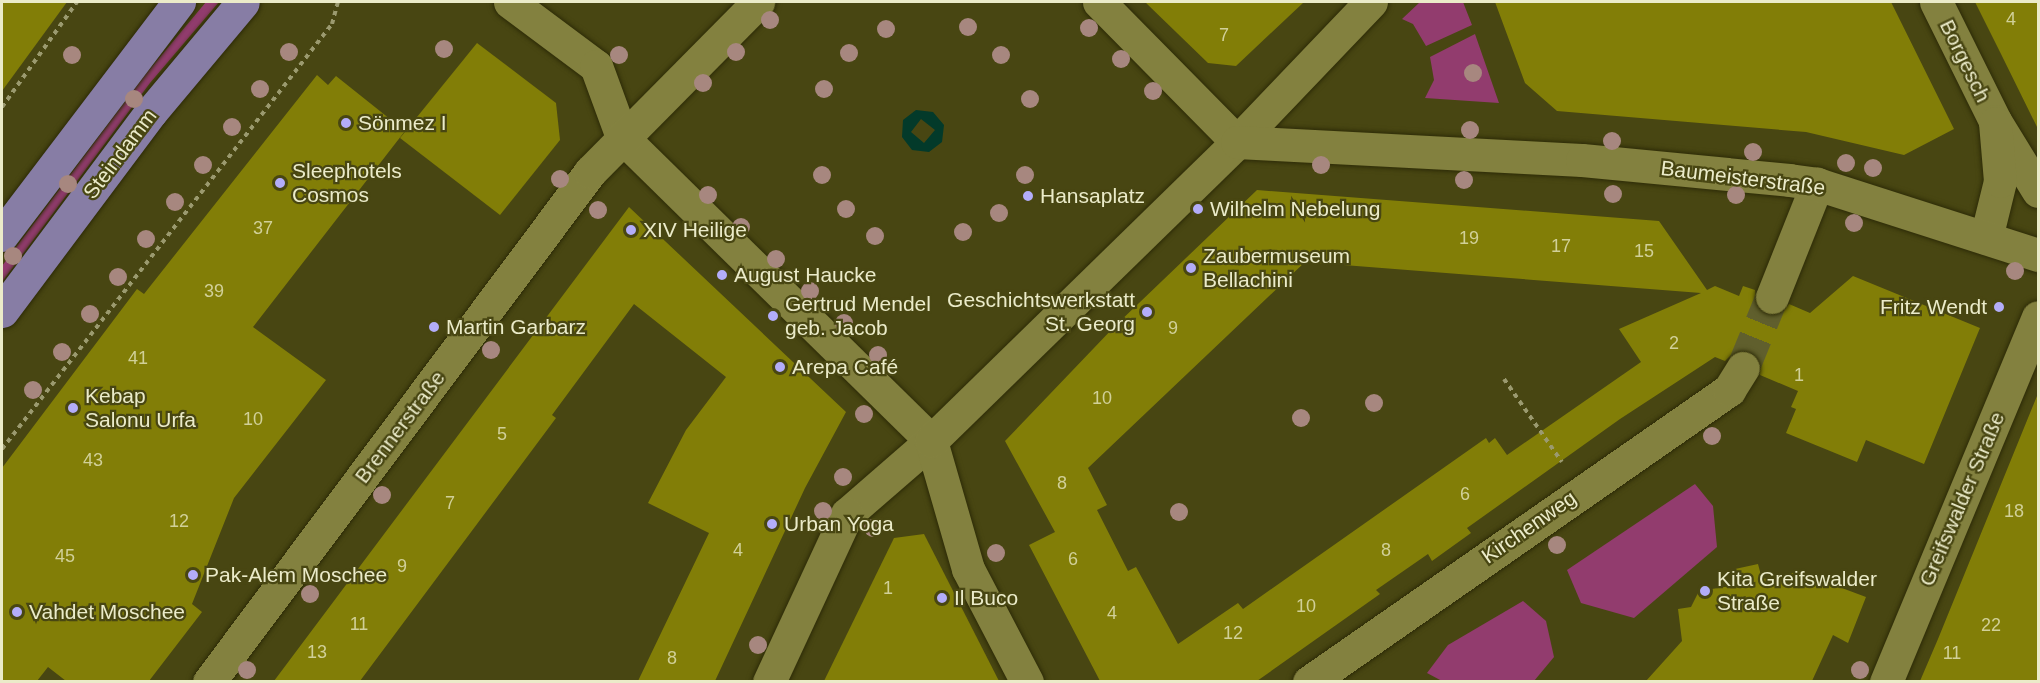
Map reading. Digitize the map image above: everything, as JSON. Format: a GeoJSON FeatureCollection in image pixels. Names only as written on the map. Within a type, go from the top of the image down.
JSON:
{"type":"FeatureCollection","features":[{"type":"Feature","properties":{"kind":"main road"},"geometry":{"type":"LineString","coordinates":[[2,235],[179,2]]}},
{"type":"Feature","properties":{"kind":"main road","name":"Steindamm"},"geometry":{"type":"LineString","coordinates":[[2,311],[151,112],[243,2]]}},
{"type":"Feature","properties":{"kind":"street"},"geometry":{"type":"LineString","coordinates":[[510,2],[596,66],[622,137],[930,441],[968,569],[1027,681]]}},
{"type":"Feature","properties":{"kind":"street","name":"Brennerstraße"},"geometry":{"type":"LineString","coordinates":[[210,681],[590,172],[622,137],[758,2]]}},
{"type":"Feature","properties":{"kind":"street"},"geometry":{"type":"LineString","coordinates":[[1099,2],[1237,142]]}},
{"type":"Feature","properties":{"kind":"street"},"geometry":{"type":"LineString","coordinates":[[769,681],[847,514],[930,441],[1237,142],[1371,2]]}},
{"type":"Feature","properties":{"kind":"street","name":"Borgesch"},"geometry":{"type":"LineString","coordinates":[[1936,2],[1995,121],[2038,191]]}},
{"type":"Feature","properties":{"kind":"street","name":"Borgesch"},"geometry":{"type":"LineString","coordinates":[[1986,238],[2000,181],[1995,121]]}},
{"type":"Feature","properties":{"kind":"street","name":"Baumeisterstraße"},"geometry":{"type":"LineString","coordinates":[[1237,142],[1582,160],[1817,184],[2038,255]]}},
{"type":"Feature","properties":{"kind":"street"},"geometry":{"type":"LineString","coordinates":[[1772,297],[1817,184]]}},
{"type":"Feature","properties":{"kind":"street","name":"Greifswalder Straße"},"geometry":{"type":"LineString","coordinates":[[1886,681],[2038,317]]}},
{"type":"Feature","properties":{"kind":"street","name":"Kirchenweg"},"geometry":{"type":"LineString","coordinates":[[1309,681],[1581,490],[1729,390],[1743,368]]}},
{"type":"Feature","properties":{"kind":"path"},"geometry":{"type":"LineString","coordinates":[[2,107],[78,2]]}},
{"type":"Feature","properties":{"kind":"path"},"geometry":{"type":"LineString","coordinates":[[2,449],[332,24],[338,2]]}},
{"type":"Feature","properties":{"kind":"path"},"geometry":{"type":"LineString","coordinates":[[1504,379],[1581,490]]}},
{"type":"Feature","properties":{"kind":"shaded area"},"geometry":{"type":"Polygon","coordinates":[[[206,2],[219,2],[150,83],[2,282],[2,266],[145,75],[206,2]]]}},
{"type":"Feature","properties":{"kind":"shaded area"},"geometry":{"type":"Polygon","coordinates":[[[1420,2],[1463,2],[1472,25],[1426,46],[1413,24],[1402,19],[1420,2]]]}},
{"type":"Feature","properties":{"kind":"shaded area"},"geometry":{"type":"Polygon","coordinates":[[[1475,34],[1499,103],[1425,98],[1434,80],[1430,57],[1475,34]]]}},
{"type":"Feature","properties":{"kind":"shaded area"},"geometry":{"type":"Polygon","coordinates":[[[916,110],[933,112],[944,125],[942,142],[929,152],[912,150],[902,137],[903,120],[916,110]],[[921,119],[911,132],[924,143],[935,130],[921,119]]]}},
{"type":"Feature","properties":{"kind":"shaded area"},"geometry":{"type":"Polygon","coordinates":[[[1695,484],[1713,506],[1717,547],[1634,618],[1581,603],[1567,570],[1695,484]]]}},
{"type":"Feature","properties":{"kind":"shaded area"},"geometry":{"type":"Polygon","coordinates":[[[1523,601],[1546,621],[1554,657],[1534,681],[1442,681],[1427,673],[1448,645],[1523,601]]]}},
{"type":"Feature","properties":{"kind":"building"},"geometry":{"type":"Polygon","coordinates":[[[2,2],[67,2],[2,91],[2,2]]]}},
{"type":"Feature","properties":{"kind":"building"},"geometry":{"type":"Polygon","coordinates":[[[1145,2],[1304,2],[1236,66],[1208,63],[1145,2]]]}},
{"type":"Feature","properties":{"kind":"building"},"geometry":{"type":"Polygon","coordinates":[[[1495,2],[1891,2],[1954,129],[1904,155],[1806,132],[1557,111],[1525,83],[1495,2]]]}},
{"type":"Feature","properties":{"kind":"building"},"geometry":{"type":"Polygon","coordinates":[[[1975,2],[2038,2],[2038,129],[2001,54],[1975,2]]]}},
{"type":"Feature","properties":{"kind":"building"},"geometry":{"type":"Polygon","coordinates":[[[477,43],[556,103],[560,140],[500,215],[400,138],[477,43]]]}},
{"type":"Feature","properties":{"kind":"building"},"geometry":{"type":"Polygon","coordinates":[[[317,75],[328,85],[336,76],[405,131],[253,327],[326,380],[234,498],[192,604],[202,612],[149,681],[66,681],[48,667],[37,681],[2,681],[2,468],[137,289],[144,294],[317,75]]]}},
{"type":"Feature","properties":{"kind":"building"},"geometry":{"type":"Polygon","coordinates":[[[1257,190],[1659,221],[1707,290],[1715,286],[1739,296],[1743,286],[1755,290],[1757,308],[1766,315],[1783,312],[1789,304],[1810,313],[1853,276],[1980,328],[1924,464],[1866,440],[1857,462],[1786,433],[1796,409],[1791,407],[1798,391],[1760,375],[1760,360],[1753,352],[1735,351],[1725,361],[1715,357],[1620,419],[1467,528],[1471,533],[1432,561],[1428,554],[1376,590],[1380,594],[1257,681],[1100,681],[1029,545],[1055,532],[1005,441],[1115,326],[1257,190]],[[1305,262],[1088,468],[1107,505],[1097,510],[1128,571],[1136,567],[1178,644],[1238,603],[1243,609],[1486,438],[1489,443],[1495,438],[1507,455],[1641,362],[1619,329],[1701,293],[1305,262]]]}},
{"type":"Feature","properties":{"kind":"building"},"geometry":{"type":"Polygon","coordinates":[[[629,207],[846,412],[805,488],[715,681],[638,681],[709,533],[648,503],[686,430],[726,377],[634,304],[552,415],[556,418],[360,681],[274,681],[629,207]]]}},
{"type":"Feature","properties":{"kind":"building"},"geometry":{"type":"Polygon","coordinates":[[[2037,396],[2038,681],[1920,681],[1938,639],[2037,396]]]}},
{"type":"Feature","properties":{"kind":"building"},"geometry":{"type":"Polygon","coordinates":[[[924,534],[999,681],[824,681],[894,538],[924,534]]]}},
{"type":"Feature","properties":{"kind":"building"},"geometry":{"type":"Polygon","coordinates":[[[1758,564],[1762,579],[1799,572],[1866,597],[1848,643],[1833,635],[1812,681],[1646,681],[1682,641],[1678,609],[1691,607],[1699,591],[1731,586],[1735,569],[1758,564]]]}},
{"type":"Feature","properties":{"kind":"tunnel"},"geometry":{"type":"LineString","coordinates":[[1743,368],[1772,297]]}},
{"type":"Feature","properties":{"kind":"place","name":"Sönmez I"},"geometry":{"type":"Point","coordinates":[346,123]}},
{"type":"Feature","properties":{"kind":"place","name":"Sleephotels Cosmos"},"geometry":{"type":"Point","coordinates":[280,183]}},
{"type":"Feature","properties":{"kind":"place","name":"Hansaplatz"},"geometry":{"type":"Point","coordinates":[1028,196]}},
{"type":"Feature","properties":{"kind":"place","name":"Wilhelm Nebelung"},"geometry":{"type":"Point","coordinates":[1198,209]}},
{"type":"Feature","properties":{"kind":"place","name":"XIV Heilige"},"geometry":{"type":"Point","coordinates":[631,230]}},
{"type":"Feature","properties":{"kind":"place","name":"Zaubermuseum Bellachini"},"geometry":{"type":"Point","coordinates":[1191,268]}},
{"type":"Feature","properties":{"kind":"place","name":"August Haucke"},"geometry":{"type":"Point","coordinates":[722,275]}},
{"type":"Feature","properties":{"kind":"place","name":"Fritz Wendt"},"geometry":{"type":"Point","coordinates":[1999,307]}},
{"type":"Feature","properties":{"kind":"place","name":"Geschichtswerkstatt St. Georg"},"geometry":{"type":"Point","coordinates":[1147,312]}},
{"type":"Feature","properties":{"kind":"place","name":"Gertrud Mendel geb. Jacob"},"geometry":{"type":"Point","coordinates":[773,316]}},
{"type":"Feature","properties":{"kind":"place","name":"Martin Garbarz"},"geometry":{"type":"Point","coordinates":[434,327]}},
{"type":"Feature","properties":{"kind":"place","name":"Arepa Café"},"geometry":{"type":"Point","coordinates":[780,367]}},
{"type":"Feature","properties":{"kind":"place","name":"Kebap Salonu Urfa"},"geometry":{"type":"Point","coordinates":[73,408]}},
{"type":"Feature","properties":{"kind":"place","name":"Urban Yoga"},"geometry":{"type":"Point","coordinates":[772,524]}},
{"type":"Feature","properties":{"kind":"place","name":"Pak-Alem Moschee"},"geometry":{"type":"Point","coordinates":[193,575]}},
{"type":"Feature","properties":{"kind":"place","name":"Kita Greifswalder Straße"},"geometry":{"type":"Point","coordinates":[1705,591]}},
{"type":"Feature","properties":{"kind":"place","name":"Il Buco"},"geometry":{"type":"Point","coordinates":[942,598]}},
{"type":"Feature","properties":{"kind":"place","name":"Vahdet Moschee"},"geometry":{"type":"Point","coordinates":[17,612]}}]}
